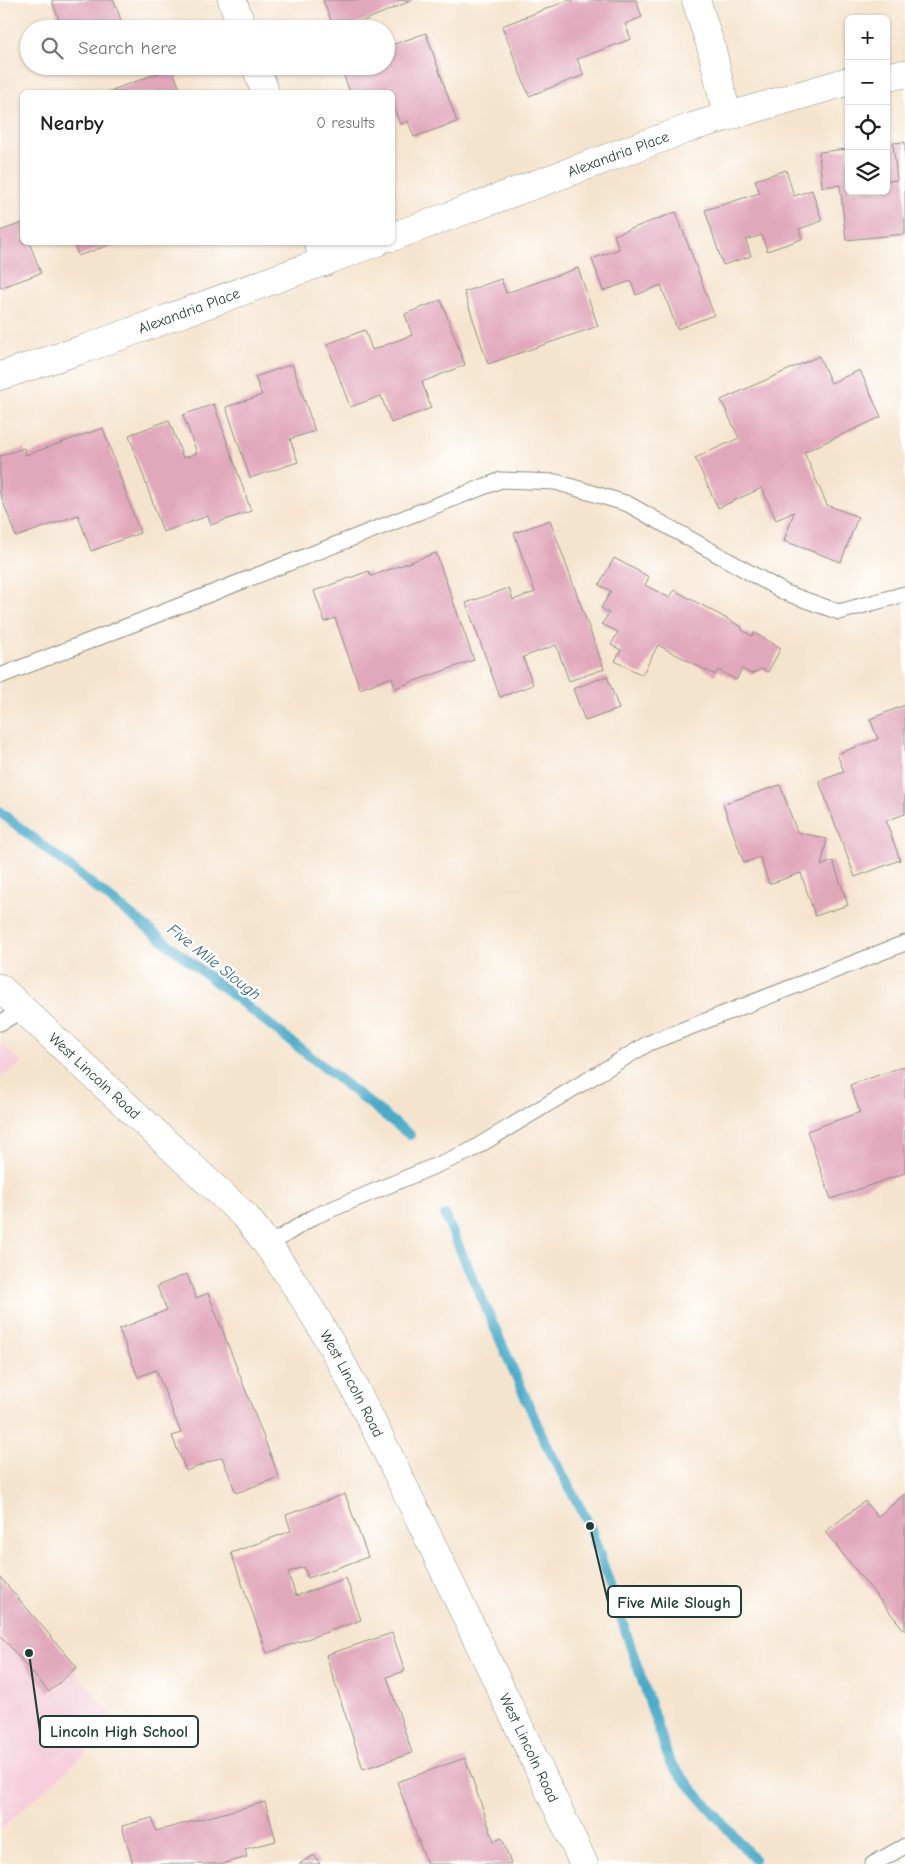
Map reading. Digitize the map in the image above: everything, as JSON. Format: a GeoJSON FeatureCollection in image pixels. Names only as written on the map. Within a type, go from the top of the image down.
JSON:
{"type":"FeatureCollection","features":[{"type":"Feature","properties":{"kind":"street"},"geometry":{"type":"LineString","coordinates":[[232,0],[240,20]]}},
{"type":"Feature","properties":{"kind":"street"},"geometry":{"type":"LineString","coordinates":[[696,0],[712,50],[727,116]]}},
{"type":"Feature","properties":{"kind":"street"},"geometry":{"type":"LineString","coordinates":[[890,76],[905,74]]}},
{"type":"Feature","properties":{"kind":"street"},"geometry":{"type":"LineString","coordinates":[[259,75],[264,90]]}},
{"type":"Feature","properties":{"kind":"street","name":"Alexandria Place"},"geometry":{"type":"LineString","coordinates":[[395,236],[727,116],[845,82]]}},
{"type":"Feature","properties":{"kind":"street","name":"Alexandria Place"},"geometry":{"type":"LineString","coordinates":[[0,376],[87,348],[322,252],[360,245]]}},
{"type":"Feature","properties":{"kind":"street","name":"West Lincoln Road"},"geometry":{"type":"LineString","coordinates":[[0,988],[12,1016],[246,1216],[306,1298],[357,1392],[584,1864]]}},
{"type":"Feature","properties":{"kind":"lane"},"geometry":{"type":"LineString","coordinates":[[0,676],[501,480],[556,482],[628,504],[786,593],[839,612],[905,594]]}},
{"type":"Feature","properties":{"kind":"lane"},"geometry":{"type":"LineString","coordinates":[[269,1245],[313,1217],[468,1152],[649,1043],[905,943]]}},
{"type":"Feature","properties":{"kind":"lane"},"geometry":{"type":"LineString","coordinates":[[873,1864],[905,1846]]}},
{"type":"Feature","properties":{"kind":"shaded area"},"geometry":{"type":"Polygon","coordinates":[[[0,1043],[22,1063],[0,1078],[0,1043]]]}},
{"type":"Feature","properties":{"kind":"shaded area"},"geometry":{"type":"Polygon","coordinates":[[[0,1581],[118,1724],[0,1830],[0,1581]]]}},
{"type":"Feature","properties":{"kind":"building"},"geometry":{"type":"Polygon","coordinates":[[[52,0],[114,0],[121,20],[59,20],[52,0]]]}},
{"type":"Feature","properties":{"kind":"building"},"geometry":{"type":"Polygon","coordinates":[[[413,0],[365,20],[331,20],[323,1],[413,0]]]}},
{"type":"Feature","properties":{"kind":"building"},"geometry":{"type":"Polygon","coordinates":[[[569,0],[636,0],[642,17],[625,24],[631,39],[577,59],[584,75],[529,96],[502,26],[569,0]]]}},
{"type":"Feature","properties":{"kind":"building"},"geometry":{"type":"Polygon","coordinates":[[[426,33],[457,122],[414,137],[408,121],[400,124],[395,111],[395,90],[349,90],[343,75],[395,75],[395,44],[426,33]]]}},
{"type":"Feature","properties":{"kind":"building"},"geometry":{"type":"Polygon","coordinates":[[[153,75],[175,75],[180,90],[112,90],[153,75]]]}},
{"type":"Feature","properties":{"kind":"building"},"geometry":{"type":"Polygon","coordinates":[[[905,142],[905,234],[846,240],[840,185],[822,187],[819,152],[845,149],[845,195],[890,195],[890,181],[897,180],[893,143],[905,142]]]}},
{"type":"Feature","properties":{"kind":"building"},"geometry":{"type":"Polygon","coordinates":[[[786,170],[794,196],[812,190],[822,221],[799,229],[802,239],[767,251],[762,235],[746,240],[751,256],[723,265],[705,210],[760,193],[755,180],[786,170]]]}},
{"type":"Feature","properties":{"kind":"building"},"geometry":{"type":"Polygon","coordinates":[[[676,212],[714,315],[677,329],[661,285],[636,295],[631,281],[603,291],[592,259],[619,249],[614,235],[676,212]]]}},
{"type":"Feature","properties":{"kind":"building"},"geometry":{"type":"Polygon","coordinates":[[[20,224],[20,245],[30,245],[41,273],[0,288],[0,231],[20,224]]]}},
{"type":"Feature","properties":{"kind":"building"},"geometry":{"type":"Polygon","coordinates":[[[75,245],[109,245],[78,256],[75,245]]]}},
{"type":"Feature","properties":{"kind":"building"},"geometry":{"type":"Polygon","coordinates":[[[578,268],[598,326],[488,364],[464,292],[501,279],[506,293],[578,268]]]}},
{"type":"Feature","properties":{"kind":"building"},"geometry":{"type":"Polygon","coordinates":[[[441,300],[465,365],[422,382],[431,408],[391,423],[381,396],[350,407],[327,344],[365,330],[372,350],[412,335],[405,314],[441,300]]]}},
{"type":"Feature","properties":{"kind":"building"},"geometry":{"type":"Polygon","coordinates":[[[819,356],[831,383],[860,370],[881,417],[804,452],[827,505],[858,517],[841,562],[784,541],[794,512],[776,520],[762,488],[718,508],[695,458],[739,438],[721,400],[819,356]]]}},
{"type":"Feature","properties":{"kind":"building"},"geometry":{"type":"Polygon","coordinates":[[[292,364],[315,431],[290,439],[298,462],[250,478],[226,407],[262,395],[255,377],[292,364]]]}},
{"type":"Feature","properties":{"kind":"building"},"geometry":{"type":"Polygon","coordinates":[[[214,404],[251,511],[211,525],[208,516],[163,532],[129,435],[169,420],[183,458],[197,453],[183,415],[214,404]]]}},
{"type":"Feature","properties":{"kind":"building"},"geometry":{"type":"Polygon","coordinates":[[[103,428],[140,533],[91,551],[78,515],[16,537],[0,493],[0,456],[24,448],[26,455],[103,428]]]}},
{"type":"Feature","properties":{"kind":"building"},"geometry":{"type":"Polygon","coordinates":[[[550,520],[604,669],[569,681],[556,645],[523,657],[533,685],[500,697],[466,603],[509,588],[513,600],[535,592],[514,533],[550,520]]]}},
{"type":"Feature","properties":{"kind":"building"},"geometry":{"type":"Polygon","coordinates":[[[436,553],[474,660],[395,688],[392,677],[360,689],[335,618],[325,622],[314,591],[369,571],[371,576],[436,553]]]}},
{"type":"Feature","properties":{"kind":"building"},"geometry":{"type":"Polygon","coordinates":[[[614,558],[649,577],[645,585],[670,598],[674,590],[742,627],[742,630],[752,636],[754,633],[781,648],[768,672],[762,669],[751,674],[742,669],[736,680],[718,670],[715,675],[658,645],[642,675],[615,661],[621,650],[611,645],[618,632],[602,624],[609,613],[601,608],[611,591],[599,585],[614,558]]]}},
{"type":"Feature","properties":{"kind":"building"},"geometry":{"type":"Polygon","coordinates":[[[607,676],[619,709],[585,721],[573,689],[607,676]]]}},
{"type":"Feature","properties":{"kind":"building"},"geometry":{"type":"Polygon","coordinates":[[[905,705],[905,814],[886,821],[900,860],[855,877],[819,781],[844,772],[837,754],[878,739],[870,719],[905,705]]]}},
{"type":"Feature","properties":{"kind":"building"},"geometry":{"type":"Polygon","coordinates":[[[780,785],[797,832],[827,839],[821,866],[833,861],[848,905],[815,916],[801,873],[769,884],[760,857],[744,863],[723,804],[780,785]]]}},
{"type":"Feature","properties":{"kind":"building"},"geometry":{"type":"Polygon","coordinates":[[[905,1066],[905,1173],[831,1199],[807,1131],[860,1112],[850,1085],[905,1066]]]}},
{"type":"Feature","properties":{"kind":"building"},"geometry":{"type":"Polygon","coordinates":[[[187,1274],[196,1298],[208,1293],[279,1477],[236,1493],[222,1457],[186,1471],[172,1436],[181,1433],[156,1370],[138,1377],[119,1329],[167,1310],[157,1286],[187,1274]]]}},
{"type":"Feature","properties":{"kind":"building"},"geometry":{"type":"Polygon","coordinates":[[[345,1494],[368,1557],[308,1578],[304,1567],[288,1572],[296,1596],[346,1578],[361,1620],[267,1653],[231,1553],[291,1531],[286,1515],[345,1494]]]}},
{"type":"Feature","properties":{"kind":"building"},"geometry":{"type":"Polygon","coordinates":[[[905,1494],[905,1631],[825,1532],[865,1501],[877,1517],[905,1494]]]}},
{"type":"Feature","properties":{"kind":"building"},"geometry":{"type":"Polygon","coordinates":[[[0,1577],[77,1667],[49,1692],[0,1635],[0,1577]]]}},
{"type":"Feature","properties":{"kind":"building"},"geometry":{"type":"Polygon","coordinates":[[[392,1633],[405,1671],[387,1677],[412,1753],[363,1769],[326,1655],[392,1633]]]}},
{"type":"Feature","properties":{"kind":"building"},"geometry":{"type":"Polygon","coordinates":[[[465,1758],[494,1841],[502,1838],[511,1864],[427,1864],[397,1782],[465,1758]]]}},
{"type":"Feature","properties":{"kind":"building"},"geometry":{"type":"Polygon","coordinates":[[[265,1802],[276,1841],[245,1849],[247,1857],[222,1864],[133,1864],[122,1826],[152,1818],[156,1831],[265,1802]]]}},
{"type":"Feature","properties":{"kind":"building"},"geometry":{"type":"Polygon","coordinates":[[[314,1855],[320,1864],[299,1864],[314,1855]]]}},
{"type":"Feature","properties":{"kind":"waterway","name":"Five Mile Slough"},"geometry":{"type":"LineString","coordinates":[[0,812],[410,1135]]}},
{"type":"Feature","properties":{"kind":"waterway","name":"Five Mile Slough"},"geometry":{"type":"LineString","coordinates":[[445,1215],[545,1442],[590,1526],[670,1763],[754,1859]]}},
{"type":"Feature","properties":{"kind":"place","name":"Five Mile Slough"},"geometry":{"type":"Point","coordinates":[590,1526]}},
{"type":"Feature","properties":{"kind":"place","name":"Lincoln High School"},"geometry":{"type":"Point","coordinates":[29,1653]}}]}
